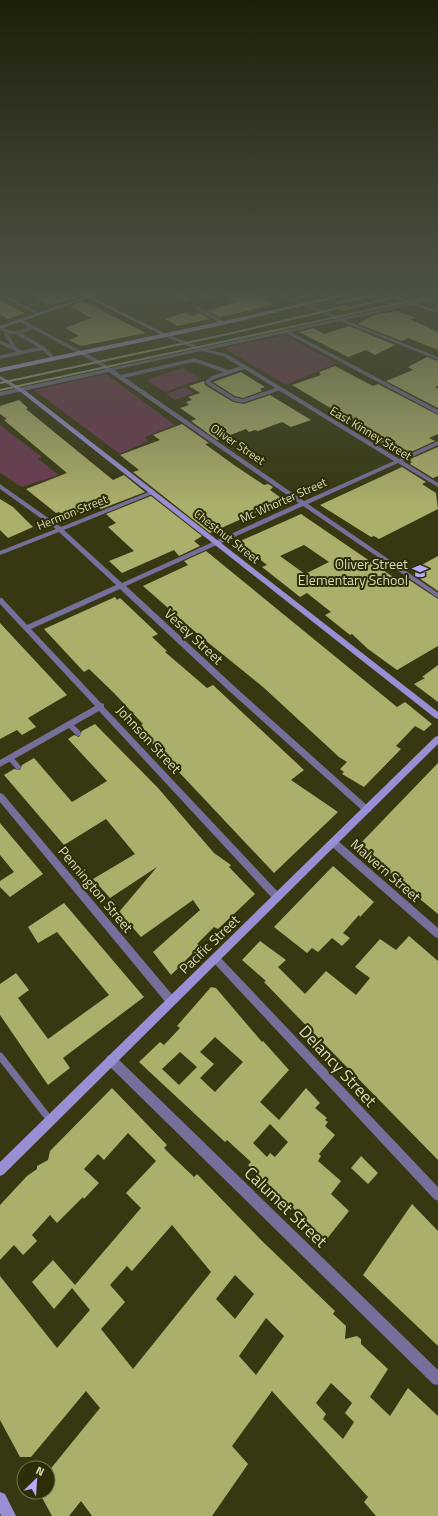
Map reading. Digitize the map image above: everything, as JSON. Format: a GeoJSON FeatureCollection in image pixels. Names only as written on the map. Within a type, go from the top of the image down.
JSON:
{"type":"FeatureCollection","features":[{"type":"Feature","properties":{"kind":"main road"},"geometry":{"type":"LineString","coordinates":[[0,370],[31,364]]}},
{"type":"Feature","properties":{"kind":"street","name":"Oliver Street"},"geometry":{"type":"LineString","coordinates":[[100,364],[304,502],[438,596]]}},
{"type":"Feature","properties":{"kind":"street"},"geometry":{"type":"LineString","coordinates":[[0,394],[139,364]]}},
{"type":"Feature","properties":{"kind":"street","name":"East Kinney Street"},"geometry":{"type":"LineString","coordinates":[[239,364],[278,389],[438,485]]}},
{"type":"Feature","properties":{"kind":"street"},"geometry":{"type":"LineString","coordinates":[[346,364],[438,412]]}},
{"type":"Feature","properties":{"kind":"street","name":"Chestnut Street"},"geometry":{"type":"LineString","coordinates":[[0,377],[18,390],[24,392],[438,716]]}},
{"type":"Feature","properties":{"kind":"street","name":"Mc Whorter Street"},"geometry":{"type":"LineString","coordinates":[[27,628],[304,502],[438,443]]}},
{"type":"Feature","properties":{"kind":"street","name":"Vesey Street"},"geometry":{"type":"LineString","coordinates":[[0,486],[60,529],[231,688],[367,810]]}},
{"type":"Feature","properties":{"kind":"street","name":"Hermon Street"},"geometry":{"type":"LineString","coordinates":[[0,553],[153,492]]}},
{"type":"Feature","properties":{"kind":"street","name":"Johnson Street"},"geometry":{"type":"LineString","coordinates":[[0,600],[101,706],[277,897]]}},
{"type":"Feature","properties":{"kind":"street"},"geometry":{"type":"LineString","coordinates":[[0,764],[101,706]]}},
{"type":"Feature","properties":{"kind":"street","name":"Pacific Street"},"geometry":{"type":"LineString","coordinates":[[0,1170],[110,1060],[334,843],[438,739]]}},
{"type":"Feature","properties":{"kind":"street","name":"Pennington Street"},"geometry":{"type":"LineString","coordinates":[[0,796],[171,1001]]}},
{"type":"Feature","properties":{"kind":"street","name":"Malvern Street"},"geometry":{"type":"LineString","coordinates":[[334,843],[438,934]]}},
{"type":"Feature","properties":{"kind":"street","name":"Delancy Street"},"geometry":{"type":"LineString","coordinates":[[215,958],[438,1195]]}},
{"type":"Feature","properties":{"kind":"street","name":"Calumet Street"},"geometry":{"type":"LineString","coordinates":[[110,1060],[438,1379]]}},
{"type":"Feature","properties":{"kind":"street"},"geometry":{"type":"LineString","coordinates":[[0,1499],[9,1516]]}},
{"type":"Feature","properties":{"kind":"lane"},"geometry":{"type":"LineString","coordinates":[[120,377],[178,364]]}},
{"type":"Feature","properties":{"kind":"lane"},"geometry":{"type":"LineString","coordinates":[[208,364],[230,372]]}},
{"type":"Feature","properties":{"kind":"lane"},"geometry":{"type":"LineString","coordinates":[[244,367],[212,378],[207,382],[234,399],[243,401],[278,389]]}},
{"type":"Feature","properties":{"kind":"lane"},"geometry":{"type":"LineString","coordinates":[[69,724],[78,733]]}},
{"type":"Feature","properties":{"kind":"lane"},"geometry":{"type":"LineString","coordinates":[[10,758],[18,767]]}},
{"type":"Feature","properties":{"kind":"lane"},"geometry":{"type":"LineString","coordinates":[[0,1056],[50,1120]]}},
{"type":"Feature","properties":{"kind":"shaded area"},"geometry":{"type":"Polygon","coordinates":[[[250,364],[335,364],[286,385],[250,364]]]}},
{"type":"Feature","properties":{"kind":"shaded area"},"geometry":{"type":"Polygon","coordinates":[[[182,368],[201,379],[165,392],[146,380],[182,368]]]}},
{"type":"Feature","properties":{"kind":"shaded area"},"geometry":{"type":"Polygon","coordinates":[[[106,374],[175,425],[145,437],[148,441],[120,454],[34,390],[106,374]]]}},
{"type":"Feature","properties":{"kind":"shaded area"},"geometry":{"type":"Polygon","coordinates":[[[185,387],[194,393],[175,400],[166,394],[185,387]]]}},
{"type":"Feature","properties":{"kind":"shaded area"},"geometry":{"type":"Polygon","coordinates":[[[0,425],[42,457],[38,459],[59,475],[22,487],[0,473],[0,425]]]}},
{"type":"Feature","properties":{"kind":"building"},"geometry":{"type":"Polygon","coordinates":[[[414,364],[438,364],[438,386],[435,387],[438,389],[438,408],[386,381],[413,370],[408,367],[414,364]]]}},
{"type":"Feature","properties":{"kind":"building"},"geometry":{"type":"Polygon","coordinates":[[[335,366],[373,386],[378,384],[438,415],[438,434],[429,438],[435,441],[402,456],[359,430],[364,428],[292,385],[321,375],[319,372],[335,366]]]}},
{"type":"Feature","properties":{"kind":"building"},"geometry":{"type":"Polygon","coordinates":[[[241,372],[265,387],[260,389],[262,391],[243,398],[235,396],[213,382],[241,372]]]}},
{"type":"Feature","properties":{"kind":"building"},"geometry":{"type":"Polygon","coordinates":[[[204,381],[205,385],[233,402],[244,404],[270,395],[311,420],[291,427],[282,422],[258,431],[255,430],[249,432],[246,429],[217,440],[191,421],[196,419],[180,408],[189,405],[186,402],[192,400],[188,397],[200,393],[189,386],[204,381]]]}},
{"type":"Feature","properties":{"kind":"building"},"geometry":{"type":"Polygon","coordinates":[[[19,400],[28,408],[26,409],[113,480],[124,475],[145,492],[101,509],[96,505],[72,515],[70,512],[63,515],[59,512],[56,513],[26,489],[67,473],[4,420],[7,419],[0,414],[0,406],[19,400]]]}},
{"type":"Feature","properties":{"kind":"building"},"geometry":{"type":"Polygon","coordinates":[[[182,424],[209,443],[205,444],[234,465],[264,485],[268,484],[273,487],[270,490],[284,500],[210,533],[133,472],[139,470],[120,455],[160,440],[153,435],[182,424]]]}},
{"type":"Feature","properties":{"kind":"building"},"geometry":{"type":"Polygon","coordinates":[[[438,447],[438,476],[433,478],[410,464],[412,462],[408,460],[438,447]]]}},
{"type":"Feature","properties":{"kind":"building"},"geometry":{"type":"Polygon","coordinates":[[[402,467],[426,482],[422,484],[436,493],[438,509],[379,539],[374,536],[371,537],[320,505],[402,467]]]}},
{"type":"Feature","properties":{"kind":"building"},"geometry":{"type":"Polygon","coordinates":[[[151,496],[202,536],[194,541],[200,546],[179,556],[174,550],[122,573],[109,561],[134,551],[108,527],[116,523],[106,514],[151,496]]]}},
{"type":"Feature","properties":{"kind":"building"},"geometry":{"type":"Polygon","coordinates":[[[0,499],[13,507],[33,527],[8,538],[0,530],[0,499]]]}},
{"type":"Feature","properties":{"kind":"building"},"geometry":{"type":"Polygon","coordinates":[[[301,514],[399,581],[406,578],[438,599],[438,646],[397,670],[368,649],[352,634],[350,635],[325,615],[331,612],[307,593],[300,597],[262,567],[267,565],[238,542],[301,514]],[[304,545],[280,556],[305,574],[329,562],[304,545]]]}},
{"type":"Feature","properties":{"kind":"building"},"geometry":{"type":"Polygon","coordinates":[[[206,551],[397,707],[405,702],[432,724],[424,731],[415,726],[396,746],[401,749],[364,787],[342,774],[344,772],[340,769],[347,762],[339,757],[263,687],[200,636],[143,586],[188,565],[184,561],[206,551]]]}},
{"type":"Feature","properties":{"kind":"building"},"geometry":{"type":"Polygon","coordinates":[[[438,556],[438,591],[413,574],[420,571],[416,568],[438,556]]]}},
{"type":"Feature","properties":{"kind":"building"},"geometry":{"type":"Polygon","coordinates":[[[115,597],[117,600],[120,598],[158,634],[152,637],[167,651],[165,652],[207,688],[213,685],[304,770],[291,780],[338,812],[274,873],[160,752],[140,729],[143,727],[141,725],[143,724],[114,693],[89,669],[84,672],[44,629],[115,597]]]}},
{"type":"Feature","properties":{"kind":"building"},"geometry":{"type":"Polygon","coordinates":[[[0,623],[67,695],[28,718],[36,727],[22,735],[17,730],[0,739],[0,623]]]}},
{"type":"Feature","properties":{"kind":"building"},"geometry":{"type":"Polygon","coordinates":[[[438,665],[438,702],[414,684],[425,678],[422,677],[438,665]]]}},
{"type":"Feature","properties":{"kind":"building"},"geometry":{"type":"Polygon","coordinates":[[[95,724],[158,788],[214,853],[231,865],[229,867],[255,894],[218,929],[214,927],[197,944],[200,946],[171,975],[153,952],[200,910],[193,900],[141,937],[119,912],[157,867],[110,898],[93,879],[135,854],[106,819],[64,845],[4,775],[14,769],[20,770],[22,765],[34,758],[72,802],[107,781],[68,739],[74,735],[79,737],[82,731],[95,724]]]}},
{"type":"Feature","properties":{"kind":"building"},"geometry":{"type":"Polygon","coordinates":[[[438,763],[438,914],[415,895],[417,893],[394,880],[396,878],[358,846],[438,763]]]}},
{"type":"Feature","properties":{"kind":"building"},"geometry":{"type":"Polygon","coordinates":[[[0,823],[43,874],[10,897],[0,887],[0,881],[14,872],[0,855],[0,823]]]}},
{"type":"Feature","properties":{"kind":"building"},"geometry":{"type":"Polygon","coordinates":[[[333,866],[374,902],[360,917],[359,915],[343,933],[350,938],[342,946],[332,938],[318,952],[312,948],[307,953],[274,927],[333,866]]]}},
{"type":"Feature","properties":{"kind":"building"},"geometry":{"type":"Polygon","coordinates":[[[64,903],[144,997],[63,1058],[70,1068],[48,1085],[0,1015],[0,984],[16,973],[29,990],[18,998],[48,1039],[109,995],[57,932],[38,943],[28,927],[64,903]]]}},
{"type":"Feature","properties":{"kind":"building"},"geometry":{"type":"Polygon","coordinates":[[[409,936],[438,961],[438,1160],[264,982],[266,981],[242,960],[260,941],[286,960],[278,967],[305,994],[326,971],[356,995],[370,978],[355,967],[380,939],[396,950],[409,936]]]}},
{"type":"Feature","properties":{"kind":"building"},"geometry":{"type":"Polygon","coordinates":[[[211,987],[216,988],[262,1042],[263,1041],[289,1070],[260,1102],[279,1120],[306,1088],[320,1103],[315,1108],[327,1118],[325,1120],[328,1122],[325,1126],[335,1135],[319,1154],[321,1156],[318,1161],[341,1181],[331,1194],[349,1211],[326,1240],[248,1165],[251,1162],[227,1140],[225,1142],[139,1062],[160,1042],[164,1045],[180,1028],[177,1026],[211,987]],[[215,1037],[200,1052],[214,1064],[200,1078],[215,1092],[243,1062],[215,1037]],[[180,1052],[162,1069],[179,1085],[197,1067],[180,1052]],[[270,1124],[253,1143],[267,1157],[270,1153],[275,1157],[288,1142],[270,1124]]]}},
{"type":"Feature","properties":{"kind":"building"},"geometry":{"type":"Polygon","coordinates":[[[112,1088],[167,1145],[164,1148],[174,1158],[194,1177],[197,1174],[262,1241],[335,1311],[333,1314],[346,1326],[345,1339],[357,1336],[361,1339],[361,1344],[388,1369],[370,1397],[390,1416],[408,1388],[438,1416],[438,1516],[376,1516],[364,1502],[368,1497],[272,1391],[232,1446],[248,1464],[212,1516],[92,1516],[81,1501],[69,1516],[52,1516],[43,1500],[56,1500],[56,1462],[100,1408],[86,1391],[31,1457],[20,1457],[0,1420],[0,1276],[57,1348],[90,1310],[72,1288],[54,1309],[32,1282],[53,1260],[75,1285],[141,1208],[126,1193],[156,1161],[128,1133],[104,1160],[98,1154],[84,1169],[99,1183],[84,1199],[83,1197],[57,1223],[50,1215],[32,1235],[37,1241],[23,1255],[14,1245],[0,1260],[0,1205],[27,1176],[37,1169],[37,1166],[48,1160],[50,1151],[112,1088]],[[172,1225],[132,1271],[127,1266],[110,1285],[125,1302],[101,1329],[133,1369],[211,1272],[172,1225]],[[235,1275],[216,1299],[235,1319],[254,1294],[235,1275]],[[266,1318],[239,1356],[256,1375],[284,1336],[266,1318]],[[331,1383],[316,1403],[326,1414],[323,1419],[343,1439],[354,1422],[345,1413],[352,1403],[331,1383]]]}},
{"type":"Feature","properties":{"kind":"building"},"geometry":{"type":"Polygon","coordinates":[[[361,1156],[378,1173],[368,1184],[351,1168],[361,1156]]]}},
{"type":"Feature","properties":{"kind":"building"},"geometry":{"type":"Polygon","coordinates":[[[412,1204],[438,1231],[438,1346],[363,1275],[412,1204]]]}},
{"type":"Feature","properties":{"kind":"railway"},"geometry":{"type":"LineString","coordinates":[[0,383],[90,364]]}},
{"type":"Feature","properties":{"kind":"railway"},"geometry":{"type":"LineString","coordinates":[[0,390],[121,364]]}},
{"type":"Feature","properties":{"kind":"place","name":"Oliver Street Elementary School"},"geometry":{"type":"Point","coordinates":[420,571]}}]}
